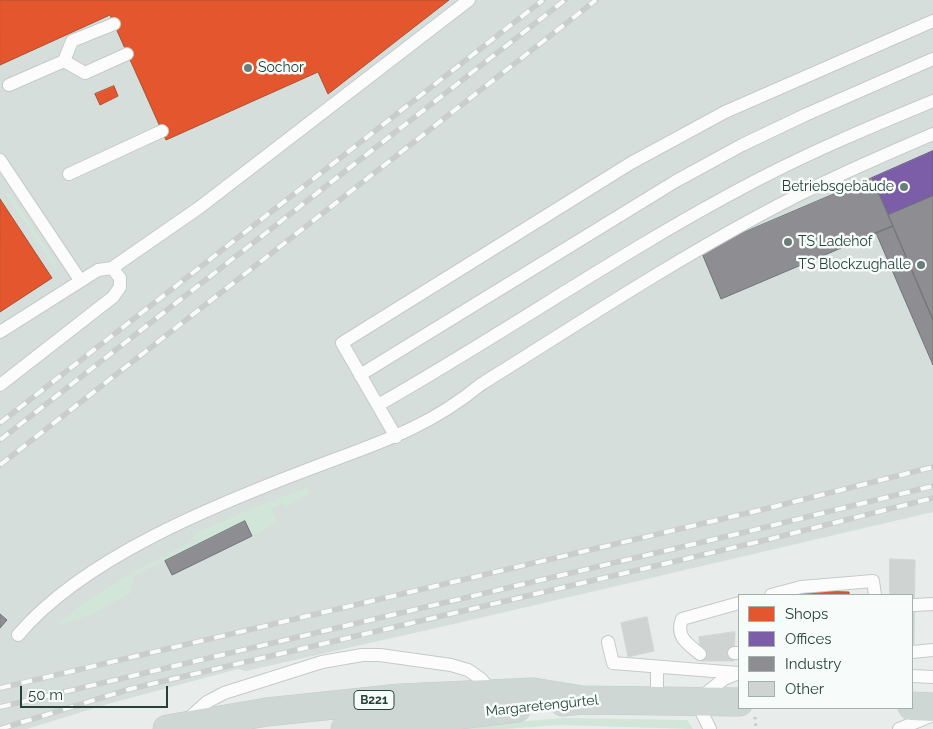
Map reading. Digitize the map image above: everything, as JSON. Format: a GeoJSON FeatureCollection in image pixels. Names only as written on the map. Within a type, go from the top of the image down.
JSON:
{"type":"FeatureCollection","features":[{"type":"Feature","properties":{"kind":"main road","name":"B221"},"geometry":{"type":"LineString","coordinates":[[174,728],[268,712],[400,698],[492,692],[533,692],[582,700]]}},
{"type":"Feature","properties":{"kind":"main road","name":"Margaretengürtel"},"geometry":{"type":"LineString","coordinates":[[345,729],[582,700],[738,702]]}},
{"type":"Feature","properties":{"kind":"main road"},"geometry":{"type":"LineString","coordinates":[[913,706],[933,706]]}},
{"type":"Feature","properties":{"kind":"lane"},"geometry":{"type":"LineString","coordinates":[[0,332],[80,280],[98,270],[112,268],[200,207],[469,0]]}},
{"type":"Feature","properties":{"kind":"lane"},"geometry":{"type":"LineString","coordinates":[[9,85],[64,61],[72,41],[114,24]]}},
{"type":"Feature","properties":{"kind":"lane"},"geometry":{"type":"LineString","coordinates":[[396,436],[342,343],[631,163],[725,112],[932,25]]}},
{"type":"Feature","properties":{"kind":"lane"},"geometry":{"type":"LineString","coordinates":[[64,61],[85,73],[127,54]]}},
{"type":"Feature","properties":{"kind":"lane"},"geometry":{"type":"LineString","coordinates":[[360,375],[676,181],[742,145],[805,115],[933,60]]}},
{"type":"Feature","properties":{"kind":"lane"},"geometry":{"type":"LineString","coordinates":[[378,404],[461,358],[713,204],[762,177],[838,141],[933,100]]}},
{"type":"Feature","properties":{"kind":"lane"},"geometry":{"type":"LineString","coordinates":[[69,174],[162,131]]}},
{"type":"Feature","properties":{"kind":"lane"},"geometry":{"type":"LineString","coordinates":[[18,635],[34,616],[66,590],[131,548],[230,501],[396,436],[453,407],[480,385],[702,247],[764,212],[861,165],[933,134]]}},
{"type":"Feature","properties":{"kind":"lane"},"geometry":{"type":"LineString","coordinates":[[0,160],[80,280]]}},
{"type":"Feature","properties":{"kind":"lane"},"geometry":{"type":"LineString","coordinates":[[0,385],[113,297],[120,287],[120,278],[112,268]]}},
{"type":"Feature","properties":{"kind":"lane"},"geometry":{"type":"LineString","coordinates":[[775,594],[801,587],[873,581],[876,594]]}},
{"type":"Feature","properties":{"kind":"lane"},"geometry":{"type":"LineString","coordinates":[[700,654],[682,640],[679,628],[682,619],[738,604]]}},
{"type":"Feature","properties":{"kind":"lane"},"geometry":{"type":"LineString","coordinates":[[915,605],[933,604]]}},
{"type":"Feature","properties":{"kind":"lane"},"geometry":{"type":"LineString","coordinates":[[608,642],[614,663],[657,668],[738,673]]}},
{"type":"Feature","properties":{"kind":"lane"},"geometry":{"type":"LineString","coordinates":[[913,652],[933,650]]}},
{"type":"Feature","properties":{"kind":"lane"},"geometry":{"type":"LineString","coordinates":[[174,728],[207,702],[224,693],[322,662],[362,655],[380,655],[451,665],[468,670],[481,678],[492,692]]}},
{"type":"Feature","properties":{"kind":"lane"},"geometry":{"type":"LineString","coordinates":[[657,668],[657,701]]}},
{"type":"Feature","properties":{"kind":"lane"},"geometry":{"type":"LineString","coordinates":[[710,729],[696,701],[724,679],[738,673]]}},
{"type":"Feature","properties":{"kind":"lane"},"geometry":{"type":"LineString","coordinates":[[913,676],[933,677]]}},
{"type":"Feature","properties":{"kind":"lane"},"geometry":{"type":"LineString","coordinates":[[899,729],[933,715]]}},
{"type":"Feature","properties":{"kind":"shaded area"},"geometry":{"type":"Polygon","coordinates":[[[0,0],[933,0],[933,512],[246,671],[238,669],[108,704],[27,729],[0,729],[0,0]]]}},
{"type":"Feature","properties":{"kind":"green space"},"geometry":{"type":"Polygon","coordinates":[[[3,190],[11,195],[55,262],[57,271],[3,190]]]}},
{"type":"Feature","properties":{"kind":"green space"},"geometry":{"type":"Polygon","coordinates":[[[306,488],[310,493],[285,507],[282,503],[271,509],[277,521],[252,536],[245,521],[132,577],[134,581],[130,588],[132,592],[92,614],[56,626],[104,590],[192,541],[195,534],[239,514],[306,488]]]}},
{"type":"Feature","properties":{"kind":"green space"},"geometry":{"type":"Polygon","coordinates":[[[562,718],[687,720],[693,729],[559,725],[505,729],[435,729],[562,718]]]}},
{"type":"Feature","properties":{"kind":"building: Shops","name":"Sochor"},"geometry":{"type":"Polygon","coordinates":[[[0,0],[449,0],[328,94],[318,72],[166,140],[110,15],[0,65],[0,0]]]}},
{"type":"Feature","properties":{"kind":"building: Shops"},"geometry":{"type":"Polygon","coordinates":[[[114,86],[118,96],[100,105],[95,94],[114,86]]]}},
{"type":"Feature","properties":{"kind":"building: Shops"},"geometry":{"type":"Polygon","coordinates":[[[0,199],[52,278],[0,312],[0,199]]]}},
{"type":"Feature","properties":{"kind":"building: Shops"},"geometry":{"type":"Polygon","coordinates":[[[804,591],[849,592],[849,594],[804,594],[804,591]]]}},
{"type":"Feature","properties":{"kind":"building: Offices","name":"Betriebsgebäude"},"geometry":{"type":"Polygon","coordinates":[[[933,151],[933,196],[888,215],[872,178],[933,151]]]}},
{"type":"Feature","properties":{"kind":"building: Industry","name":"TS Ladehof"},"geometry":{"type":"Polygon","coordinates":[[[872,178],[893,226],[721,299],[701,251],[872,178]]]}},
{"type":"Feature","properties":{"kind":"building: Industry","name":"TS Blockzughalle"},"geometry":{"type":"Polygon","coordinates":[[[933,196],[933,320],[888,215],[933,196]]]}},
{"type":"Feature","properties":{"kind":"building: Industry"},"geometry":{"type":"Polygon","coordinates":[[[893,226],[933,320],[933,365],[876,233],[893,226]]]}},
{"type":"Feature","properties":{"kind":"building: Industry"},"geometry":{"type":"Polygon","coordinates":[[[245,521],[252,536],[172,575],[165,561],[245,521]]]}},
{"type":"Feature","properties":{"kind":"building: Industry"},"geometry":{"type":"Polygon","coordinates":[[[0,614],[7,620],[0,628],[0,614]]]}},
{"type":"Feature","properties":{"kind":"building: Other"},"geometry":{"type":"Polygon","coordinates":[[[890,559],[915,560],[914,647],[913,594],[890,594],[890,559]]]}},
{"type":"Feature","properties":{"kind":"building: Other"},"geometry":{"type":"Polygon","coordinates":[[[647,617],[654,651],[628,657],[621,623],[647,617]]]}},
{"type":"Feature","properties":{"kind":"building: Other"},"geometry":{"type":"Polygon","coordinates":[[[735,632],[734,661],[700,661],[699,637],[735,632]]]}},
{"type":"Feature","properties":{"kind":"railway"},"geometry":{"type":"LineString","coordinates":[[0,423],[543,0]]}},
{"type":"Feature","properties":{"kind":"railway"},"geometry":{"type":"LineString","coordinates":[[0,440],[565,0]]}},
{"type":"Feature","properties":{"kind":"railway"},"geometry":{"type":"LineString","coordinates":[[0,465],[596,0]]}},
{"type":"Feature","properties":{"kind":"railway"},"geometry":{"type":"LineString","coordinates":[[0,688],[769,508],[933,467]]}},
{"type":"Feature","properties":{"kind":"railway"},"geometry":{"type":"LineString","coordinates":[[0,707],[758,529],[933,486]]}},
{"type":"Feature","properties":{"kind":"railway"},"geometry":{"type":"LineString","coordinates":[[0,729],[130,689],[766,540],[933,498]]}},
{"type":"Feature","properties":{"kind":"place","name":"Sochor"},"geometry":{"type":"Point","coordinates":[248,68]}},
{"type":"Feature","properties":{"kind":"place","name":"Betriebsgebäude"},"geometry":{"type":"Point","coordinates":[904,187]}},
{"type":"Feature","properties":{"kind":"place","name":"TS Ladehof"},"geometry":{"type":"Point","coordinates":[788,242]}},
{"type":"Feature","properties":{"kind":"place","name":"TS Blockzughalle"},"geometry":{"type":"Point","coordinates":[921,265]}}]}
